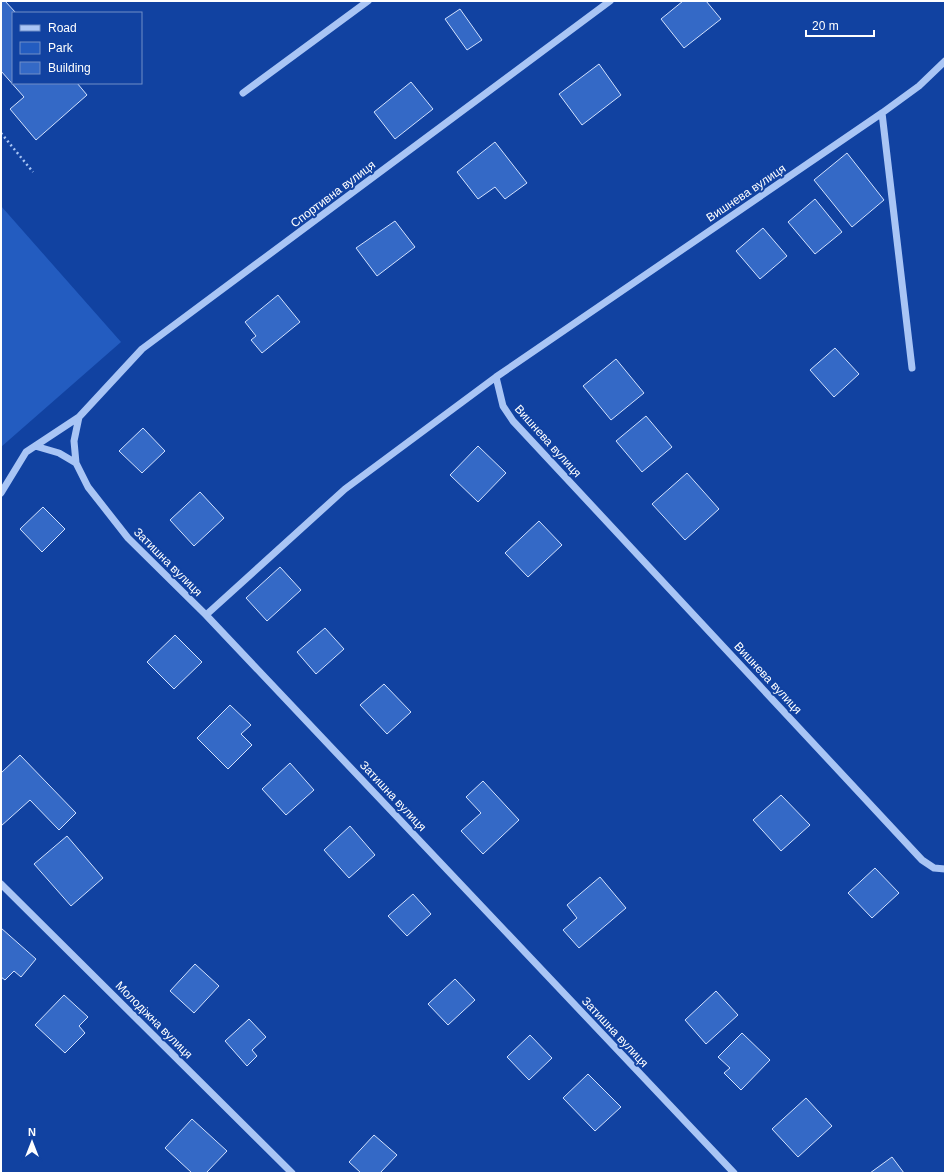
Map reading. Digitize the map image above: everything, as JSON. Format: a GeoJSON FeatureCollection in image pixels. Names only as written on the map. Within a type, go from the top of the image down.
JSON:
{"type":"FeatureCollection","features":[{"type":"Feature","properties":{"kind":"street"},"geometry":{"type":"LineString","coordinates":[[244,93],[368,1]]}},
{"type":"Feature","properties":{"kind":"street","name":"Спортивна вулиця"},"geometry":{"type":"LineString","coordinates":[[80,417],[142,349],[610,1]]}},
{"type":"Feature","properties":{"kind":"street","name":"Вишнева вулиця"},"geometry":{"type":"LineString","coordinates":[[945,61],[919,86],[882,113],[496,377],[503,406],[513,421],[922,860],[934,868],[945,869]]}},
{"type":"Feature","properties":{"kind":"street"},"geometry":{"type":"LineString","coordinates":[[882,113],[912,368]]}},
{"type":"Feature","properties":{"kind":"street"},"geometry":{"type":"LineString","coordinates":[[206,615],[345,489],[496,377]]}},
{"type":"Feature","properties":{"kind":"street"},"geometry":{"type":"LineString","coordinates":[[1,493],[26,452],[80,417]]}},
{"type":"Feature","properties":{"kind":"street","name":"Затишна вулиця"},"geometry":{"type":"LineString","coordinates":[[80,417],[74,441],[76,463],[88,487],[128,538],[206,615],[734,1173]]}},
{"type":"Feature","properties":{"kind":"street"},"geometry":{"type":"LineString","coordinates":[[35,446],[59,453],[76,463]]}},
{"type":"Feature","properties":{"kind":"street","name":"Молодіжна вулиця"},"geometry":{"type":"LineString","coordinates":[[1,884],[292,1173]]}},
{"type":"Feature","properties":{"kind":"path"},"geometry":{"type":"LineString","coordinates":[[1,133],[33,172]]}},
{"type":"Feature","properties":{"kind":"green space"},"geometry":{"type":"Polygon","coordinates":[[[1,206],[121,342],[1,447],[1,206]]]}},
{"type":"Feature","properties":{"kind":"building"},"geometry":{"type":"Polygon","coordinates":[[[1,1],[5,1],[15,12],[12,12],[12,83],[1,71],[1,1]]]}},
{"type":"Feature","properties":{"kind":"building"},"geometry":{"type":"Polygon","coordinates":[[[683,1],[706,1],[721,19],[684,48],[661,19],[683,1]]]}},
{"type":"Feature","properties":{"kind":"building"},"geometry":{"type":"Polygon","coordinates":[[[460,9],[482,40],[467,50],[445,19],[460,9]]]}},
{"type":"Feature","properties":{"kind":"building"},"geometry":{"type":"Polygon","coordinates":[[[599,64],[621,95],[582,125],[559,94],[599,64]]]}},
{"type":"Feature","properties":{"kind":"building"},"geometry":{"type":"Polygon","coordinates":[[[411,82],[433,109],[395,139],[374,112],[411,82]]]}},
{"type":"Feature","properties":{"kind":"building"},"geometry":{"type":"Polygon","coordinates":[[[12,84],[78,84],[87,95],[36,140],[10,109],[24,97],[12,84]]]}},
{"type":"Feature","properties":{"kind":"building"},"geometry":{"type":"Polygon","coordinates":[[[495,142],[527,183],[505,199],[495,187],[478,199],[457,172],[495,142]]]}},
{"type":"Feature","properties":{"kind":"building"},"geometry":{"type":"Polygon","coordinates":[[[847,153],[884,200],[852,227],[814,180],[847,153]]]}},
{"type":"Feature","properties":{"kind":"building"},"geometry":{"type":"Polygon","coordinates":[[[815,199],[842,232],[815,254],[788,222],[815,199]]]}},
{"type":"Feature","properties":{"kind":"building"},"geometry":{"type":"Polygon","coordinates":[[[395,221],[415,247],[377,276],[356,248],[395,221]]]}},
{"type":"Feature","properties":{"kind":"building"},"geometry":{"type":"Polygon","coordinates":[[[763,228],[787,256],[760,279],[736,251],[763,228]]]}},
{"type":"Feature","properties":{"kind":"building"},"geometry":{"type":"Polygon","coordinates":[[[278,295],[300,322],[262,353],[251,340],[256,336],[245,322],[278,295]]]}},
{"type":"Feature","properties":{"kind":"building"},"geometry":{"type":"Polygon","coordinates":[[[835,348],[859,374],[834,397],[810,370],[835,348]]]}},
{"type":"Feature","properties":{"kind":"building"},"geometry":{"type":"Polygon","coordinates":[[[616,359],[644,393],[611,420],[583,386],[616,359]]]}},
{"type":"Feature","properties":{"kind":"building"},"geometry":{"type":"Polygon","coordinates":[[[646,416],[672,447],[642,472],[616,441],[646,416]]]}},
{"type":"Feature","properties":{"kind":"building"},"geometry":{"type":"Polygon","coordinates":[[[143,428],[165,451],[142,473],[119,451],[143,428]]]}},
{"type":"Feature","properties":{"kind":"building"},"geometry":{"type":"Polygon","coordinates":[[[478,446],[506,473],[478,502],[450,475],[478,446]]]}},
{"type":"Feature","properties":{"kind":"building"},"geometry":{"type":"Polygon","coordinates":[[[687,473],[719,509],[685,540],[652,504],[687,473]]]}},
{"type":"Feature","properties":{"kind":"building"},"geometry":{"type":"Polygon","coordinates":[[[200,492],[224,518],[194,546],[170,520],[200,492]]]}},
{"type":"Feature","properties":{"kind":"building"},"geometry":{"type":"Polygon","coordinates":[[[43,507],[65,529],[42,552],[20,529],[43,507]]]}},
{"type":"Feature","properties":{"kind":"building"},"geometry":{"type":"Polygon","coordinates":[[[539,521],[562,545],[528,577],[505,553],[539,521]]]}},
{"type":"Feature","properties":{"kind":"building"},"geometry":{"type":"Polygon","coordinates":[[[280,567],[301,590],[267,621],[246,598],[280,567]]]}},
{"type":"Feature","properties":{"kind":"building"},"geometry":{"type":"Polygon","coordinates":[[[325,628],[344,649],[316,674],[297,652],[325,628]]]}},
{"type":"Feature","properties":{"kind":"building"},"geometry":{"type":"Polygon","coordinates":[[[175,635],[202,662],[174,689],[147,662],[175,635]]]}},
{"type":"Feature","properties":{"kind":"building"},"geometry":{"type":"Polygon","coordinates":[[[384,684],[411,712],[387,734],[360,705],[384,684]]]}},
{"type":"Feature","properties":{"kind":"building"},"geometry":{"type":"Polygon","coordinates":[[[230,705],[251,725],[241,734],[252,745],[228,769],[197,738],[230,705]]]}},
{"type":"Feature","properties":{"kind":"building"},"geometry":{"type":"Polygon","coordinates":[[[20,755],[76,813],[59,830],[30,800],[1,826],[1,773],[20,755]]]}},
{"type":"Feature","properties":{"kind":"building"},"geometry":{"type":"Polygon","coordinates":[[[290,763],[314,790],[286,815],[262,789],[290,763]]]}},
{"type":"Feature","properties":{"kind":"building"},"geometry":{"type":"Polygon","coordinates":[[[483,781],[519,820],[483,854],[461,831],[481,813],[466,797],[483,781]]]}},
{"type":"Feature","properties":{"kind":"building"},"geometry":{"type":"Polygon","coordinates":[[[781,795],[810,825],[781,851],[753,820],[781,795]]]}},
{"type":"Feature","properties":{"kind":"building"},"geometry":{"type":"Polygon","coordinates":[[[350,826],[375,855],[349,878],[324,850],[350,826]]]}},
{"type":"Feature","properties":{"kind":"building"},"geometry":{"type":"Polygon","coordinates":[[[67,836],[103,878],[71,906],[34,864],[67,836]]]}},
{"type":"Feature","properties":{"kind":"building"},"geometry":{"type":"Polygon","coordinates":[[[875,868],[899,893],[872,918],[848,893],[875,868]]]}},
{"type":"Feature","properties":{"kind":"building"},"geometry":{"type":"Polygon","coordinates":[[[600,877],[626,908],[579,948],[563,930],[577,918],[567,905],[600,877]]]}},
{"type":"Feature","properties":{"kind":"building"},"geometry":{"type":"Polygon","coordinates":[[[413,894],[431,914],[407,936],[388,916],[413,894]]]}},
{"type":"Feature","properties":{"kind":"building"},"geometry":{"type":"Polygon","coordinates":[[[1,928],[36,959],[21,977],[14,971],[5,980],[1,977],[1,928]]]}},
{"type":"Feature","properties":{"kind":"building"},"geometry":{"type":"Polygon","coordinates":[[[195,964],[219,986],[194,1013],[170,991],[195,964]]]}},
{"type":"Feature","properties":{"kind":"building"},"geometry":{"type":"Polygon","coordinates":[[[455,979],[475,1000],[448,1025],[428,1004],[455,979]]]}},
{"type":"Feature","properties":{"kind":"building"},"geometry":{"type":"Polygon","coordinates":[[[716,991],[738,1015],[706,1044],[685,1020],[716,991]]]}},
{"type":"Feature","properties":{"kind":"building"},"geometry":{"type":"Polygon","coordinates":[[[64,995],[88,1017],[79,1026],[85,1033],[65,1053],[35,1025],[64,995]]]}},
{"type":"Feature","properties":{"kind":"building"},"geometry":{"type":"Polygon","coordinates":[[[249,1019],[266,1037],[252,1050],[257,1056],[247,1066],[225,1041],[249,1019]]]}},
{"type":"Feature","properties":{"kind":"building"},"geometry":{"type":"Polygon","coordinates":[[[742,1033],[770,1060],[741,1090],[724,1073],[730,1068],[718,1057],[742,1033]]]}},
{"type":"Feature","properties":{"kind":"building"},"geometry":{"type":"Polygon","coordinates":[[[530,1035],[552,1058],[529,1080],[507,1057],[530,1035]]]}},
{"type":"Feature","properties":{"kind":"building"},"geometry":{"type":"Polygon","coordinates":[[[588,1074],[621,1107],[595,1131],[563,1098],[588,1074]]]}},
{"type":"Feature","properties":{"kind":"building"},"geometry":{"type":"Polygon","coordinates":[[[806,1098],[832,1126],[798,1157],[772,1129],[806,1098]]]}},
{"type":"Feature","properties":{"kind":"building"},"geometry":{"type":"Polygon","coordinates":[[[192,1119],[227,1151],[206,1173],[192,1173],[165,1148],[192,1119]]]}},
{"type":"Feature","properties":{"kind":"building"},"geometry":{"type":"Polygon","coordinates":[[[374,1135],[397,1155],[380,1173],[361,1173],[349,1162],[374,1135]]]}},
{"type":"Feature","properties":{"kind":"building"},"geometry":{"type":"Polygon","coordinates":[[[892,1157],[904,1173],[870,1173],[892,1157]]]}}]}
